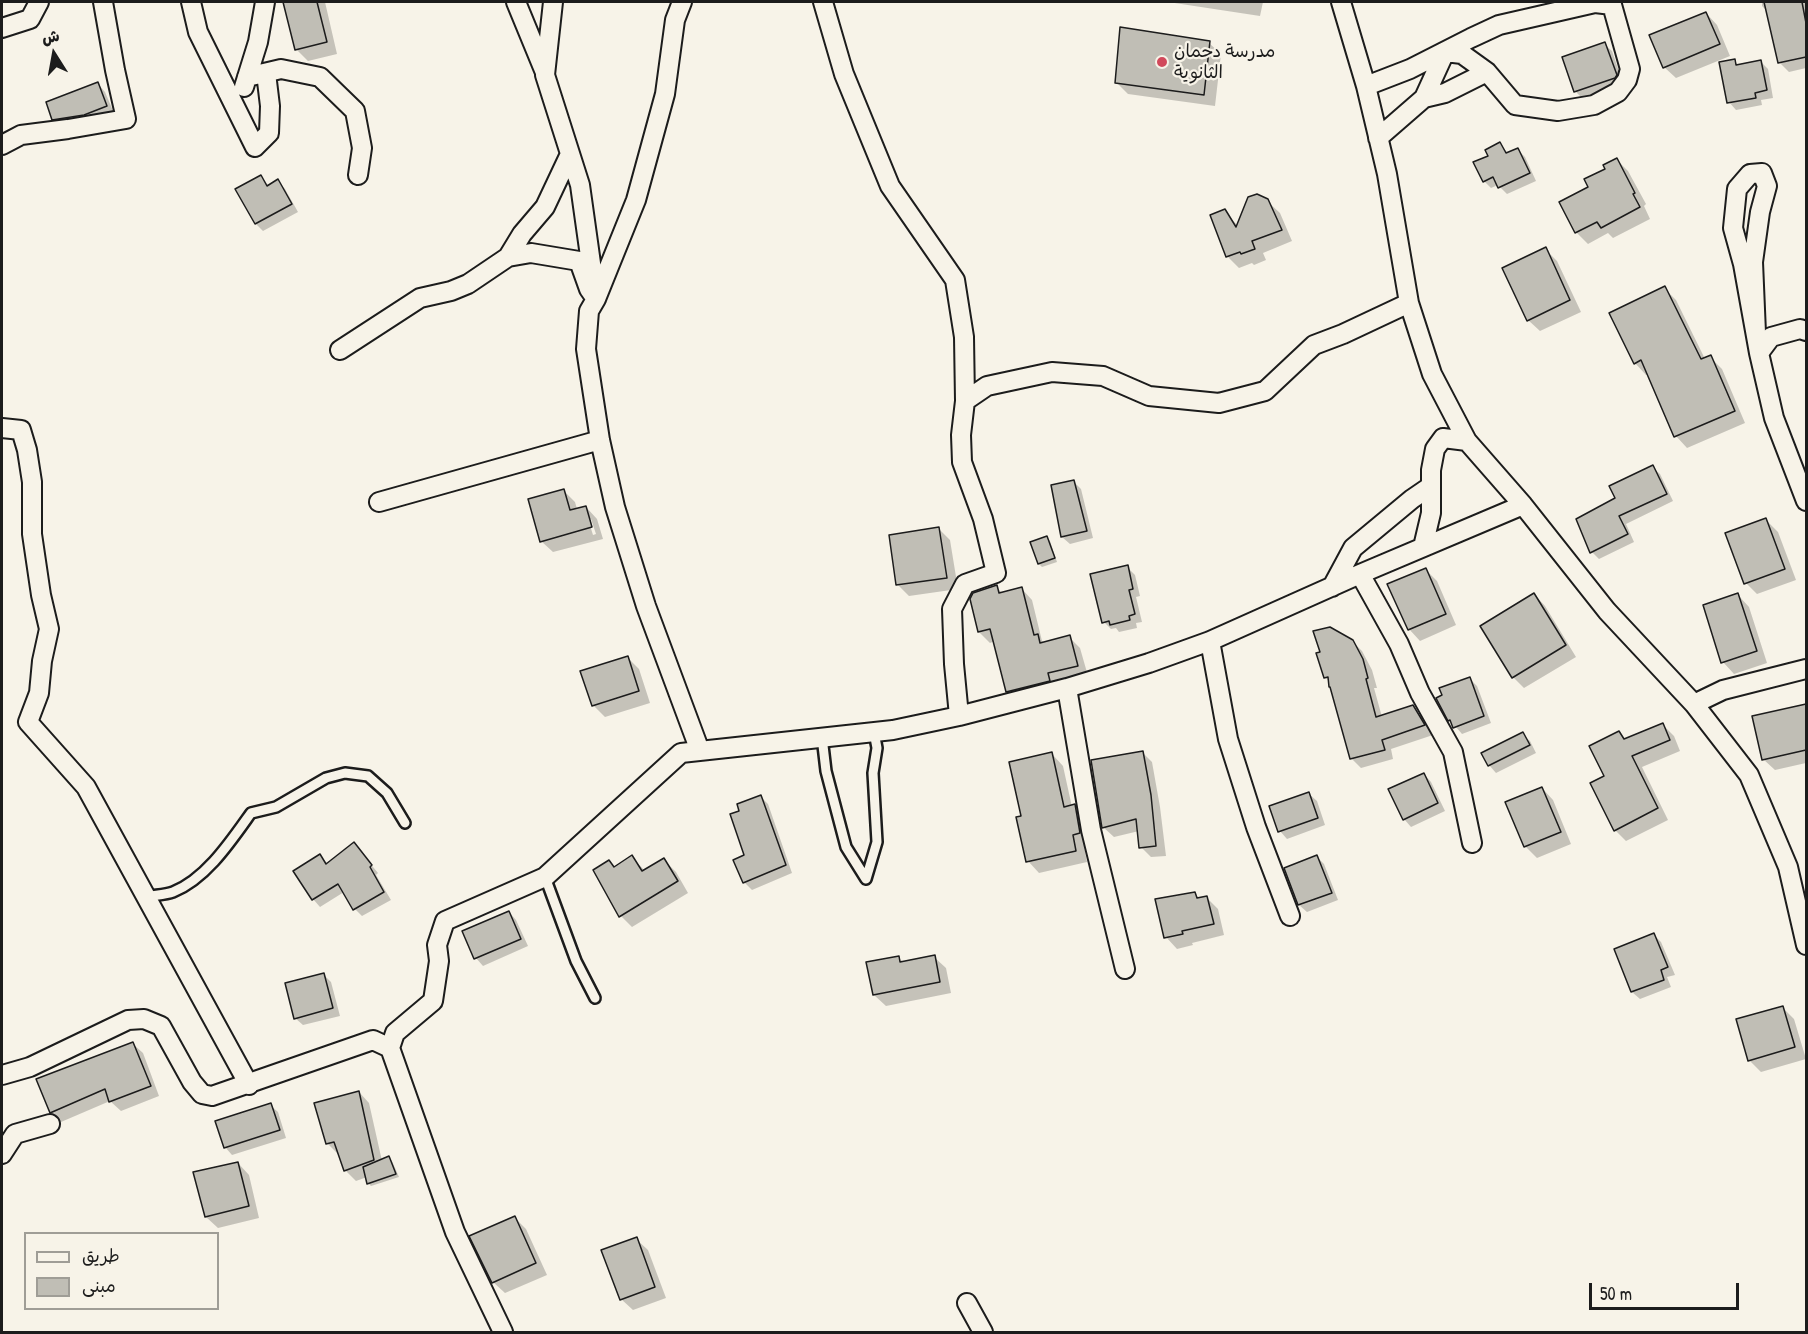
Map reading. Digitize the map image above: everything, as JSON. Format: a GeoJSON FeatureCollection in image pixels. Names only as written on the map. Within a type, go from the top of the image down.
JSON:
{"type":"FeatureCollection","features":[{"type":"Feature","properties":{"kind":"street"},"geometry":{"type":"LineString","coordinates":[[2,28],[30,19],[39,2]]}},
{"type":"Feature","properties":{"kind":"street"},"geometry":{"type":"LineString","coordinates":[[2,145],[21,135],[126,119],[103,2]]}},
{"type":"Feature","properties":{"kind":"street"},"geometry":{"type":"LineString","coordinates":[[191,2],[198,32],[255,147],[269,133],[270,106],[266,73]]}},
{"type":"Feature","properties":{"kind":"street"},"geometry":{"type":"LineString","coordinates":[[237,109],[258,42],[265,2]]}},
{"type":"Feature","properties":{"kind":"street"},"geometry":{"type":"LineString","coordinates":[[516,2],[545,75],[580,185],[596,299]]}},
{"type":"Feature","properties":{"kind":"street"},"geometry":{"type":"LineString","coordinates":[[545,75],[553,2]]}},
{"type":"Feature","properties":{"kind":"street"},"geometry":{"type":"LineString","coordinates":[[682,2],[675,20],[665,94],[636,200],[589,311],[586,349],[600,440],[615,507],[646,606],[700,751]]}},
{"type":"Feature","properties":{"kind":"street"},"geometry":{"type":"LineString","coordinates":[[823,2],[844,75],[890,186],[955,280],[964,337],[962,462],[983,519],[996,573],[965,584],[952,609],[959,716]]}},
{"type":"Feature","properties":{"kind":"street"},"geometry":{"type":"LineString","coordinates":[[1341,2],[1366,86],[1387,174],[1410,303],[1432,374],[1467,441],[1523,505],[1607,611],[1694,704],[1749,775],[1788,867],[1806,945]]}},
{"type":"Feature","properties":{"kind":"street"},"geometry":{"type":"LineString","coordinates":[[1366,86],[1410,69],[1499,25],[1596,3],[1612,5],[1630,69],[1627,80],[1618,93],[1594,105],[1558,111],[1515,105],[1487,72],[1462,54],[1445,52]]}},
{"type":"Feature","properties":{"kind":"street"},"geometry":{"type":"LineString","coordinates":[[1378,138],[1424,98],[1445,52]]}},
{"type":"Feature","properties":{"kind":"street"},"geometry":{"type":"LineString","coordinates":[[247,77],[281,69],[320,77],[355,111],[362,148],[358,175]]}},
{"type":"Feature","properties":{"kind":"street"},"geometry":{"type":"LineString","coordinates":[[1424,98],[1445,93],[1487,72]]}},
{"type":"Feature","properties":{"kind":"street"},"geometry":{"type":"LineString","coordinates":[[340,350],[420,298],[451,291],[468,284],[508,257],[522,234],[544,207],[570,154]]}},
{"type":"Feature","properties":{"kind":"street"},"geometry":{"type":"LineString","coordinates":[[1756,333],[1753,262],[1760,212],[1767,186],[1762,173],[1750,174],[1737,189],[1733,228],[1743,264],[1759,353],[1774,418],[1806,501]]}},
{"type":"Feature","properties":{"kind":"street"},"geometry":{"type":"LineString","coordinates":[[508,257],[531,254],[579,261],[589,289],[596,299]]}},
{"type":"Feature","properties":{"kind":"street"},"geometry":{"type":"LineString","coordinates":[[964,401],[987,386],[1052,372],[1103,376],[1149,396],[1219,403],[1265,391],[1314,345],[1410,303]]}},
{"type":"Feature","properties":{"kind":"street"},"geometry":{"type":"LineString","coordinates":[[1759,353],[1771,337],[1800,329],[1806,331]]}},
{"type":"Feature","properties":{"kind":"street"},"geometry":{"type":"LineString","coordinates":[[2,428],[21,430],[27,450],[32,482],[32,534],[41,595],[50,629],[42,661],[39,693],[28,722],[86,787],[249,1084]]}},
{"type":"Feature","properties":{"kind":"street"},"geometry":{"type":"LineString","coordinates":[[1423,547],[1431,513],[1431,470],[1435,449],[1443,438],[1467,441]]}},
{"type":"Feature","properties":{"kind":"street"},"geometry":{"type":"LineString","coordinates":[[379,502],[600,440]]}},
{"type":"Feature","properties":{"kind":"street"},"geometry":{"type":"LineString","coordinates":[[1332,587],[1353,548],[1431,486]]}},
{"type":"Feature","properties":{"kind":"street"},"geometry":{"type":"LineString","coordinates":[[503,1332],[455,1232],[390,1048],[395,1033],[433,1001],[439,961],[437,945],[445,921],[545,877],[681,753],[893,730],[959,716],[1067,688],[1149,663],[1210,641],[1523,505]]}},
{"type":"Feature","properties":{"kind":"street"},"geometry":{"type":"LineString","coordinates":[[1360,574],[1399,644],[1420,693],[1453,752],[1472,843]]}},
{"type":"Feature","properties":{"kind":"street"},"geometry":{"type":"LineString","coordinates":[[1210,641],[1228,739],[1256,827],[1290,916]]}},
{"type":"Feature","properties":{"kind":"street"},"geometry":{"type":"LineString","coordinates":[[1694,704],[1723,690],[1806,669]]}},
{"type":"Feature","properties":{"kind":"street"},"geometry":{"type":"LineString","coordinates":[[1067,688],[1091,830],[1125,969]]}},
{"type":"Feature","properties":{"kind":"street"},"geometry":{"type":"LineString","coordinates":[[2,1075],[30,1067],[128,1020],[144,1019],[161,1026],[192,1082],[202,1094],[212,1096],[373,1040],[390,1048]]}},
{"type":"Feature","properties":{"kind":"street"},"geometry":{"type":"LineString","coordinates":[[2,1154],[15,1134],[50,1124]]}},
{"type":"Feature","properties":{"kind":"street"},"geometry":{"type":"LineString","coordinates":[[967,1303],[983,1332]]}},
{"type":"Feature","properties":{"kind":"lane"},"geometry":{"type":"LineString","coordinates":[[822,737],[826,771],[846,847],[866,879],[877,842],[873,773],[877,748],[874,732]]}},
{"type":"Feature","properties":{"kind":"lane"},"geometry":{"type":"LineString","coordinates":[[145,897],[173,892],[201,875],[231,841],[251,813],[276,807],[326,778],[345,773],[368,776],[387,793],[405,823]]}},
{"type":"Feature","properties":{"kind":"lane"},"geometry":{"type":"LineString","coordinates":[[545,877],[576,961],[595,998]]}},
{"type":"Feature","properties":{"kind":"building"},"geometry":{"type":"Polygon","coordinates":[[[283,2],[317,2],[327,42],[295,50],[283,2]]]}},
{"type":"Feature","properties":{"kind":"building"},"geometry":{"type":"Polygon","coordinates":[[[1764,2],[1802,2],[1806,23],[1806,57],[1778,63],[1764,2]]]}},
{"type":"Feature","properties":{"kind":"building"},"geometry":{"type":"Polygon","coordinates":[[[1706,12],[1720,44],[1663,68],[1649,35],[1706,12]]]}},
{"type":"Feature","properties":{"kind":"building","name":"مدرسة دحمان الثانوية"},"geometry":{"type":"Polygon","coordinates":[[[1120,27],[1210,41],[1204,95],[1115,83],[1120,27]]]}},
{"type":"Feature","properties":{"kind":"building"},"geometry":{"type":"Polygon","coordinates":[[[1605,42],[1617,75],[1615,78],[1574,92],[1562,57],[1605,42]]]}},
{"type":"Feature","properties":{"kind":"building"},"geometry":{"type":"Polygon","coordinates":[[[1735,59],[1736,65],[1761,60],[1767,90],[1755,93],[1756,98],[1727,103],[1719,62],[1735,59]]]}},
{"type":"Feature","properties":{"kind":"building"},"geometry":{"type":"Polygon","coordinates":[[[98,82],[107,106],[84,115],[52,120],[46,102],[98,82]]]}},
{"type":"Feature","properties":{"kind":"building"},"geometry":{"type":"Polygon","coordinates":[[[1500,142],[1506,153],[1518,148],[1530,173],[1498,188],[1493,177],[1483,182],[1473,162],[1488,156],[1485,150],[1500,142]]]}},
{"type":"Feature","properties":{"kind":"building"},"geometry":{"type":"Polygon","coordinates":[[[1617,158],[1640,207],[1601,228],[1597,222],[1575,233],[1559,202],[1588,187],[1584,179],[1605,169],[1603,165],[1617,158]]]}},
{"type":"Feature","properties":{"kind":"building"},"geometry":{"type":"Polygon","coordinates":[[[261,175],[267,186],[278,179],[292,204],[255,224],[235,189],[261,175]]]}},
{"type":"Feature","properties":{"kind":"building"},"geometry":{"type":"Polygon","coordinates":[[[1257,194],[1268,199],[1282,230],[1252,241],[1255,249],[1226,257],[1210,215],[1225,209],[1236,227],[1248,197],[1257,194]]]}},
{"type":"Feature","properties":{"kind":"building"},"geometry":{"type":"Polygon","coordinates":[[[1546,247],[1570,300],[1527,321],[1502,268],[1546,247]]]}},
{"type":"Feature","properties":{"kind":"building"},"geometry":{"type":"Polygon","coordinates":[[[1665,286],[1701,359],[1711,355],[1735,411],[1674,437],[1641,360],[1634,364],[1609,313],[1665,286]]]}},
{"type":"Feature","properties":{"kind":"building"},"geometry":{"type":"Polygon","coordinates":[[[1653,465],[1667,494],[1619,516],[1628,534],[1590,553],[1576,519],[1615,498],[1609,486],[1653,465]]]}},
{"type":"Feature","properties":{"kind":"building"},"geometry":{"type":"Polygon","coordinates":[[[1074,480],[1087,531],[1061,537],[1051,485],[1074,480]]]}},
{"type":"Feature","properties":{"kind":"building"},"geometry":{"type":"Polygon","coordinates":[[[564,489],[570,510],[586,506],[592,527],[540,542],[528,499],[564,489]]]}},
{"type":"Feature","properties":{"kind":"building"},"geometry":{"type":"Polygon","coordinates":[[[1766,518],[1785,569],[1744,584],[1725,533],[1766,518]]]}},
{"type":"Feature","properties":{"kind":"building"},"geometry":{"type":"Polygon","coordinates":[[[939,527],[947,578],[896,585],[889,535],[939,527]]]}},
{"type":"Feature","properties":{"kind":"building"},"geometry":{"type":"Polygon","coordinates":[[[1047,536],[1055,558],[1038,564],[1030,542],[1047,536]]]}},
{"type":"Feature","properties":{"kind":"building"},"geometry":{"type":"Polygon","coordinates":[[[1128,565],[1133,589],[1129,590],[1135,614],[1129,616],[1130,620],[1110,625],[1109,621],[1102,623],[1090,574],[1128,565]]]}},
{"type":"Feature","properties":{"kind":"building"},"geometry":{"type":"Polygon","coordinates":[[[1426,568],[1446,614],[1408,630],[1387,584],[1426,568]]]}},
{"type":"Feature","properties":{"kind":"building"},"geometry":{"type":"Polygon","coordinates":[[[997,585],[999,593],[1022,587],[1034,635],[1038,634],[1040,643],[1070,635],[1078,666],[1048,673],[1050,681],[1006,692],[990,629],[978,632],[970,599],[973,593],[997,585]]]}},
{"type":"Feature","properties":{"kind":"building"},"geometry":{"type":"Polygon","coordinates":[[[1534,593],[1566,645],[1512,678],[1480,626],[1534,593]]]}},
{"type":"Feature","properties":{"kind":"building"},"geometry":{"type":"Polygon","coordinates":[[[1738,593],[1757,651],[1721,663],[1703,605],[1738,593]]]}},
{"type":"Feature","properties":{"kind":"building"},"geometry":{"type":"Polygon","coordinates":[[[1330,627],[1353,640],[1363,659],[1376,717],[1413,705],[1425,725],[1382,740],[1385,750],[1350,759],[1328,677],[1324,678],[1316,653],[1320,652],[1313,631],[1330,627]]]}},
{"type":"Feature","properties":{"kind":"building"},"geometry":{"type":"Polygon","coordinates":[[[628,656],[639,691],[592,706],[580,671],[628,656]]]}},
{"type":"Feature","properties":{"kind":"building"},"geometry":{"type":"Polygon","coordinates":[[[1470,677],[1484,716],[1453,728],[1436,698],[1442,695],[1439,688],[1470,677]]]}},
{"type":"Feature","properties":{"kind":"building"},"geometry":{"type":"Polygon","coordinates":[[[1806,704],[1806,750],[1762,760],[1752,716],[1806,704]]]}},
{"type":"Feature","properties":{"kind":"building"},"geometry":{"type":"Polygon","coordinates":[[[1663,723],[1670,740],[1632,756],[1658,808],[1614,831],[1590,783],[1604,776],[1589,746],[1619,731],[1624,739],[1663,723]]]}},
{"type":"Feature","properties":{"kind":"building"},"geometry":{"type":"Polygon","coordinates":[[[1523,732],[1530,745],[1488,766],[1481,753],[1523,732]]]}},
{"type":"Feature","properties":{"kind":"building"},"geometry":{"type":"Polygon","coordinates":[[[1143,751],[1151,795],[1156,846],[1139,848],[1136,819],[1102,828],[1091,760],[1143,751]]]}},
{"type":"Feature","properties":{"kind":"building"},"geometry":{"type":"Polygon","coordinates":[[[1052,752],[1064,807],[1075,804],[1080,833],[1073,835],[1076,851],[1026,862],[1016,817],[1021,816],[1009,762],[1052,752]]]}},
{"type":"Feature","properties":{"kind":"building"},"geometry":{"type":"Polygon","coordinates":[[[1424,773],[1438,803],[1403,820],[1388,789],[1424,773]]]}},
{"type":"Feature","properties":{"kind":"building"},"geometry":{"type":"Polygon","coordinates":[[[1542,787],[1561,832],[1524,847],[1505,802],[1542,787]]]}},
{"type":"Feature","properties":{"kind":"building"},"geometry":{"type":"Polygon","coordinates":[[[1309,792],[1318,818],[1278,832],[1269,806],[1309,792]]]}},
{"type":"Feature","properties":{"kind":"building"},"geometry":{"type":"Polygon","coordinates":[[[761,795],[786,865],[743,883],[733,860],[744,855],[730,814],[739,811],[737,804],[761,795]]]}},
{"type":"Feature","properties":{"kind":"building"},"geometry":{"type":"Polygon","coordinates":[[[354,842],[372,865],[370,867],[384,892],[353,910],[338,884],[312,900],[293,871],[320,854],[326,864],[354,842]]]}},
{"type":"Feature","properties":{"kind":"building"},"geometry":{"type":"Polygon","coordinates":[[[632,855],[642,871],[664,858],[678,881],[619,917],[593,870],[609,860],[614,867],[632,855]]]}},
{"type":"Feature","properties":{"kind":"building"},"geometry":{"type":"Polygon","coordinates":[[[1317,855],[1332,893],[1298,905],[1284,868],[1317,855]]]}},
{"type":"Feature","properties":{"kind":"building"},"geometry":{"type":"Polygon","coordinates":[[[1195,892],[1197,898],[1207,896],[1214,924],[1182,931],[1183,934],[1164,938],[1155,899],[1195,892]]]}},
{"type":"Feature","properties":{"kind":"building"},"geometry":{"type":"Polygon","coordinates":[[[509,911],[521,939],[474,959],[462,931],[509,911]]]}},
{"type":"Feature","properties":{"kind":"building"},"geometry":{"type":"Polygon","coordinates":[[[1654,933],[1668,967],[1661,970],[1664,980],[1631,992],[1614,949],[1654,933]]]}},
{"type":"Feature","properties":{"kind":"building"},"geometry":{"type":"Polygon","coordinates":[[[935,955],[940,982],[873,995],[866,962],[899,956],[900,962],[935,955]]]}},
{"type":"Feature","properties":{"kind":"building"},"geometry":{"type":"Polygon","coordinates":[[[324,973],[333,1008],[294,1019],[285,983],[324,973]]]}},
{"type":"Feature","properties":{"kind":"building"},"geometry":{"type":"Polygon","coordinates":[[[1783,1006],[1795,1047],[1748,1061],[1736,1019],[1783,1006]]]}},
{"type":"Feature","properties":{"kind":"building"},"geometry":{"type":"Polygon","coordinates":[[[133,1042],[151,1086],[109,1102],[105,1089],[50,1113],[36,1079],[133,1042]]]}},
{"type":"Feature","properties":{"kind":"building"},"geometry":{"type":"Polygon","coordinates":[[[359,1091],[374,1160],[344,1171],[334,1142],[326,1144],[314,1103],[359,1091]]]}},
{"type":"Feature","properties":{"kind":"building"},"geometry":{"type":"Polygon","coordinates":[[[271,1103],[280,1130],[224,1148],[215,1121],[271,1103]]]}},
{"type":"Feature","properties":{"kind":"building"},"geometry":{"type":"Polygon","coordinates":[[[389,1156],[396,1174],[367,1184],[363,1167],[389,1156]]]}},
{"type":"Feature","properties":{"kind":"building"},"geometry":{"type":"Polygon","coordinates":[[[238,1162],[249,1206],[205,1217],[193,1172],[238,1162]]]}},
{"type":"Feature","properties":{"kind":"building"},"geometry":{"type":"Polygon","coordinates":[[[515,1216],[536,1263],[492,1283],[469,1236],[515,1216]]]}},
{"type":"Feature","properties":{"kind":"building"},"geometry":{"type":"Polygon","coordinates":[[[637,1237],[655,1287],[620,1300],[601,1250],[637,1237]]]}},
{"type":"Feature","properties":{"kind":"place","name":"مدرسة دحمان الثانوية"},"geometry":{"type":"Point","coordinates":[1162,62]}}]}
